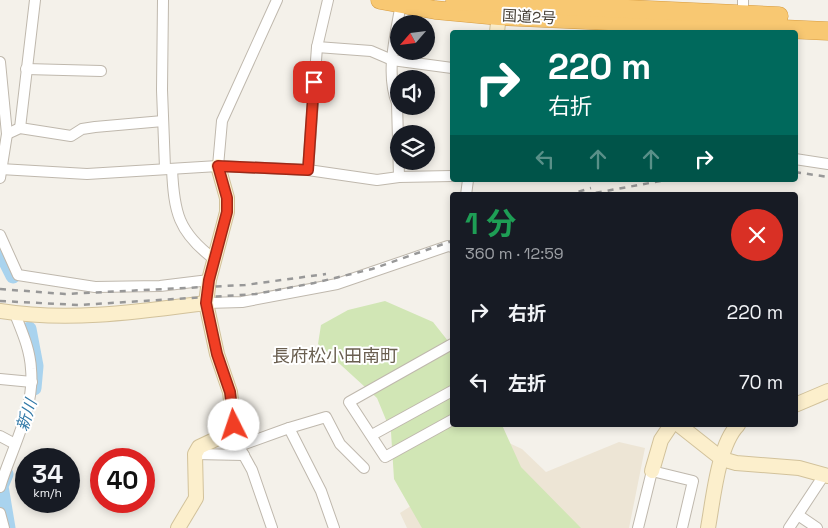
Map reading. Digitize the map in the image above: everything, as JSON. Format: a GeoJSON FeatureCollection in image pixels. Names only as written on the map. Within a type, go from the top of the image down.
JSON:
{"type":"FeatureCollection","features":[{"type":"Feature","properties":{"kind":"highway","name":"国道2号"},"geometry":{"type":"LineString","coordinates":[[380,0],[435,10],[622,27],[828,30]]}},
{"type":"Feature","properties":{"kind":"highway","name":"国道2号"},"geometry":{"type":"LineString","coordinates":[[440,0],[499,17],[743,5],[828,18]]}},
{"type":"Feature","properties":{"kind":"street"},"geometry":{"type":"LineString","coordinates":[[20,128],[35,0]]}},
{"type":"Feature","properties":{"kind":"street"},"geometry":{"type":"LineString","coordinates":[[163,0],[163,121],[173,199],[181,222],[195,244],[214,259]]}},
{"type":"Feature","properties":{"kind":"street"},"geometry":{"type":"LineString","coordinates":[[272,528],[244,455],[230,432],[234,416],[230,392],[217,354],[206,303],[209,280],[227,212],[227,198],[218,166],[222,121],[277,0]]}},
{"type":"Feature","properties":{"kind":"street"},"geometry":{"type":"LineString","coordinates":[[308,170],[317,47],[328,0]]}},
{"type":"Feature","properties":{"kind":"street"},"geometry":{"type":"LineString","coordinates":[[399,15],[401,3]]}},
{"type":"Feature","properties":{"kind":"street"},"geometry":{"type":"LineString","coordinates":[[317,47],[371,51],[390,59]]}},
{"type":"Feature","properties":{"kind":"street"},"geometry":{"type":"LineString","coordinates":[[399,177],[397,103],[393,93],[392,60],[450,68]]}},
{"type":"Feature","properties":{"kind":"street"},"geometry":{"type":"LineString","coordinates":[[0,62],[6,134],[0,172],[87,174],[218,166],[308,170],[377,180],[399,177],[450,176]]}},
{"type":"Feature","properties":{"kind":"street"},"geometry":{"type":"LineString","coordinates":[[26,69],[101,71]]}},
{"type":"Feature","properties":{"kind":"street"},"geometry":{"type":"LineString","coordinates":[[6,134],[20,128],[70,136],[82,129],[95,126],[163,121]]}},
{"type":"Feature","properties":{"kind":"street"},"geometry":{"type":"LineString","coordinates":[[798,159],[828,164]]}},
{"type":"Feature","properties":{"kind":"street"},"geometry":{"type":"LineString","coordinates":[[0,235],[18,275],[95,286],[160,286],[209,280]]}},
{"type":"Feature","properties":{"kind":"street"},"geometry":{"type":"LineString","coordinates":[[0,311],[16,314],[88,317],[206,303],[242,302],[337,284],[450,246]]}},
{"type":"Feature","properties":{"kind":"street"},"geometry":{"type":"LineString","coordinates":[[0,487],[15,444],[32,382],[28,348],[16,314]]}},
{"type":"Feature","properties":{"kind":"street"},"geometry":{"type":"LineString","coordinates":[[450,345],[349,402],[385,457],[450,421]]}},
{"type":"Feature","properties":{"kind":"street"},"geometry":{"type":"LineString","coordinates":[[0,379],[32,382]]}},
{"type":"Feature","properties":{"kind":"street"},"geometry":{"type":"LineString","coordinates":[[798,404],[828,391]]}},
{"type":"Feature","properties":{"kind":"street"},"geometry":{"type":"LineString","coordinates":[[372,435],[450,392]]}},
{"type":"Feature","properties":{"kind":"street"},"geometry":{"type":"LineString","coordinates":[[239,446],[288,428],[326,417],[340,444],[364,468]]}},
{"type":"Feature","properties":{"kind":"street"},"geometry":{"type":"LineString","coordinates":[[638,528],[661,440],[670,427]]}},
{"type":"Feature","properties":{"kind":"street"},"geometry":{"type":"LineString","coordinates":[[681,427],[722,459],[736,463],[799,468],[826,475],[789,528]]}},
{"type":"Feature","properties":{"kind":"street"},"geometry":{"type":"LineString","coordinates":[[708,528],[722,459],[732,432],[736,427]]}},
{"type":"Feature","properties":{"kind":"street"},"geometry":{"type":"LineString","coordinates":[[288,428],[321,491],[334,528]]}},
{"type":"Feature","properties":{"kind":"street"},"geometry":{"type":"LineString","coordinates":[[178,528],[196,498],[195,454],[198,447],[230,432]]}},
{"type":"Feature","properties":{"kind":"street"},"geometry":{"type":"LineString","coordinates":[[0,436],[15,444]]}},
{"type":"Feature","properties":{"kind":"street"},"geometry":{"type":"LineString","coordinates":[[195,454],[244,455]]}},
{"type":"Feature","properties":{"kind":"street"},"geometry":{"type":"LineString","coordinates":[[652,471],[694,481],[682,528]]}},
{"type":"Feature","properties":{"kind":"street"},"geometry":{"type":"LineString","coordinates":[[0,513],[4,528]]}},
{"type":"Feature","properties":{"kind":"street"},"geometry":{"type":"LineString","coordinates":[[798,515],[817,528]]}},
{"type":"Feature","properties":{"kind":"shaded area"},"geometry":{"type":"Polygon","coordinates":[[[490,434],[522,449],[546,472],[619,442],[645,448],[629,528],[407,528],[400,513],[417,502],[490,434]]]}},
{"type":"Feature","properties":{"kind":"green space"},"geometry":{"type":"Polygon","coordinates":[[[385,301],[433,322],[450,343],[450,427],[503,427],[521,467],[581,528],[422,528],[394,479],[391,432],[377,398],[318,344],[321,325],[348,310],[385,301]]]}},
{"type":"Feature","properties":{"kind":"waterway","name":"新川"},"geometry":{"type":"LineString","coordinates":[[0,250],[13,276]]}},
{"type":"Feature","properties":{"kind":"waterway","name":"新川"},"geometry":{"type":"LineString","coordinates":[[29,329],[36,366],[34,388]]}},
{"type":"Feature","properties":{"kind":"waterway","name":"新川"},"geometry":{"type":"LineString","coordinates":[[6,474],[1,486],[8,528]]}},
{"type":"Feature","properties":{"kind":"railway"},"geometry":{"type":"LineString","coordinates":[[798,172],[828,177]]}},
{"type":"Feature","properties":{"kind":"railway"},"geometry":{"type":"LineString","coordinates":[[600,192],[655,182]]}},
{"type":"Feature","properties":{"kind":"railway"},"geometry":{"type":"LineString","coordinates":[[577,192],[591,188]]}},
{"type":"Feature","properties":{"kind":"railway"},"geometry":{"type":"LineString","coordinates":[[0,301],[79,305],[256,294],[372,269],[450,242]]}},
{"type":"Feature","properties":{"kind":"railway"},"geometry":{"type":"LineString","coordinates":[[0,289],[65,294],[245,285],[326,274]]}},
{"type":"Feature","properties":{"kind":"district","name":"長府松小田南町"},"geometry":{"type":"Point","coordinates":[335,356]}},
{"type":"Feature","properties":{"kind":"route"},"geometry":{"type":"LineString","coordinates":[[234,425],[230,392],[217,354],[206,303],[209,280],[227,212],[227,198],[218,166],[308,170],[314,82]]}}]}
